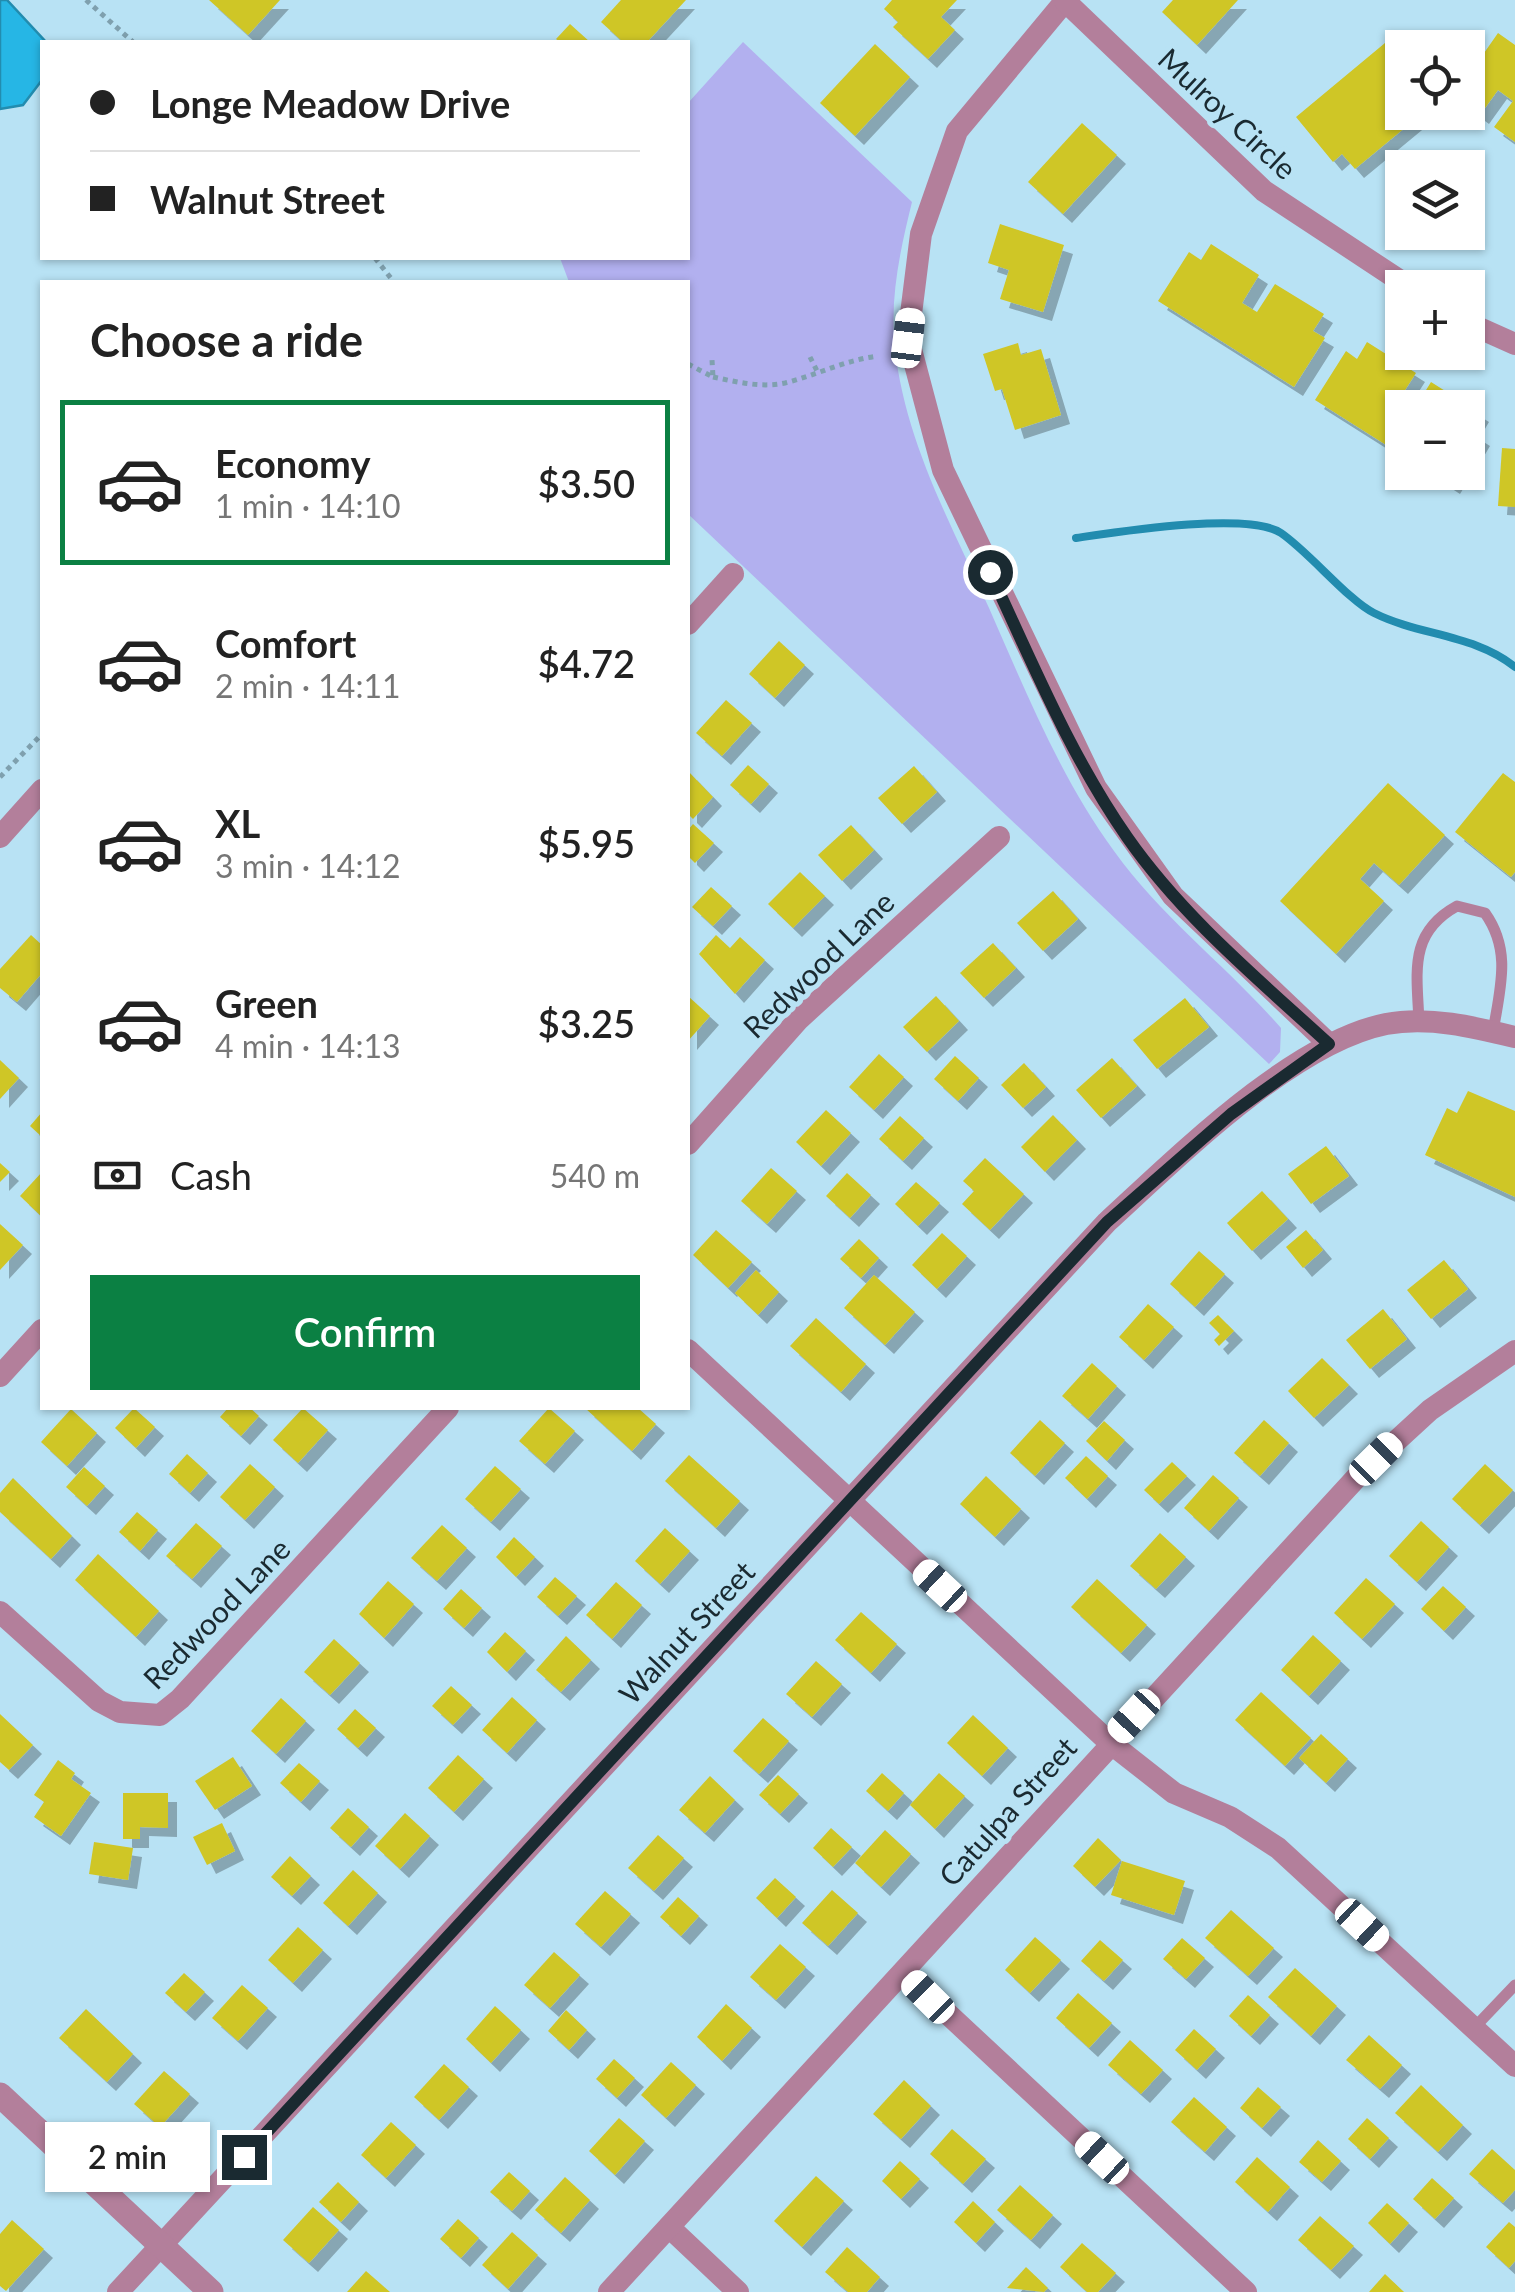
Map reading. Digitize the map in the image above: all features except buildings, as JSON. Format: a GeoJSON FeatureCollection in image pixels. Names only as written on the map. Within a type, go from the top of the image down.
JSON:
{"type":"FeatureCollection","features":[{"type":"Feature","properties":{"kind":"street","name":"Mulroy Circle"},"geometry":{"type":"LineString","coordinates":[[1066,0],[1264,192],[1385,271]]}},
{"type":"Feature","properties":{"kind":"street"},"geometry":{"type":"LineString","coordinates":[[1066,0],[957,132],[920,234],[908,338],[943,470],[1096,788],[1173,896],[1329,1044]]}},
{"type":"Feature","properties":{"kind":"street"},"geometry":{"type":"LineString","coordinates":[[1485,330],[1515,344]]}},
{"type":"Feature","properties":{"kind":"street"},"geometry":{"type":"LineString","coordinates":[[690,622],[733,574]]}},
{"type":"Feature","properties":{"kind":"street"},"geometry":{"type":"LineString","coordinates":[[0,837],[40,792]]}},
{"type":"Feature","properties":{"kind":"street","name":"Redwood Lane"},"geometry":{"type":"LineString","coordinates":[[690,1142],[799,1019],[1000,837]]}},
{"type":"Feature","properties":{"kind":"street","name":"Walnut Street"},"geometry":{"type":"LineString","coordinates":[[118,2292],[1107,1222],[1231,1114],[1329,1044],[1388,1024],[1460,1023],[1504,1034]]}},
{"type":"Feature","properties":{"kind":"street"},"geometry":{"type":"LineString","coordinates":[[0,1376],[40,1332]]}},
{"type":"Feature","properties":{"kind":"street","name":"Catulpa Street"},"geometry":{"type":"LineString","coordinates":[[609,2292],[904,1973],[1109,1742],[1394,1440],[1515,1351]]}},
{"type":"Feature","properties":{"kind":"street"},"geometry":{"type":"LineString","coordinates":[[690,1352],[1109,1742],[1174,1792],[1230,1817],[1278,1848],[1515,2066]]}},
{"type":"Feature","properties":{"kind":"street","name":"Redwood Lane"},"geometry":{"type":"LineString","coordinates":[[0,1612],[99,1701],[120,1712],[160,1715],[180,1699],[446,1410]]}},
{"type":"Feature","properties":{"kind":"street"},"geometry":{"type":"LineString","coordinates":[[904,1973],[1246,2292]]}},
{"type":"Feature","properties":{"kind":"street"},"geometry":{"type":"LineString","coordinates":[[0,2095],[211,2292]]}},
{"type":"Feature","properties":{"kind":"street"},"geometry":{"type":"LineString","coordinates":[[669,2227],[738,2292]]}},
{"type":"Feature","properties":{"kind":"lane"},"geometry":{"type":"LineString","coordinates":[[1419,1024],[1417,967],[1424,933],[1435,918],[1457,906],[1485,913],[1500,935],[1504,1034]]}},
{"type":"Feature","properties":{"kind":"lane"},"geometry":{"type":"LineString","coordinates":[[1474,2028],[1515,1985]]}},
{"type":"Feature","properties":{"kind":"path"},"geometry":{"type":"LineString","coordinates":[[86,0],[132,40]]}},
{"type":"Feature","properties":{"kind":"path"},"geometry":{"type":"LineString","coordinates":[[376,260],[392,280]]}},
{"type":"Feature","properties":{"kind":"path"},"geometry":{"type":"LineString","coordinates":[[690,365],[713,377],[757,386],[785,383],[878,356]]}},
{"type":"Feature","properties":{"kind":"path"},"geometry":{"type":"LineString","coordinates":[[810,357],[817,371]]}},
{"type":"Feature","properties":{"kind":"path"},"geometry":{"type":"LineString","coordinates":[[712,360],[713,377]]}},
{"type":"Feature","properties":{"kind":"path"},"geometry":{"type":"LineString","coordinates":[[0,777],[40,736]]}},
{"type":"Feature","properties":{"kind":"shaded area"},"geometry":{"type":"Polygon","coordinates":[[[0,0],[7,0],[44,40],[40,40],[40,83],[23,105],[0,109],[0,0]]]}},
{"type":"Feature","properties":{"kind":"shaded area"},"geometry":{"type":"Polygon","coordinates":[[[743,42],[912,202],[895,286],[894,337],[906,408],[929,477],[1077,794],[1133,875],[1281,1028],[1280,1052],[1269,1064],[690,516],[690,280],[568,280],[561,260],[690,260],[690,101],[743,42]]]}},
{"type":"Feature","properties":{"kind":"waterway"},"geometry":{"type":"LineString","coordinates":[[1076,538],[1212,523],[1264,527],[1292,541],[1374,613],[1464,641],[1515,667]]}},
{"type":"Feature","properties":{"kind":"route"},"geometry":{"type":"LineString","coordinates":[[244,2157],[1107,1222],[1231,1114],[1298,1062],[1329,1044],[1202,926],[1126,837],[1054,708],[990,572]]}}]}
